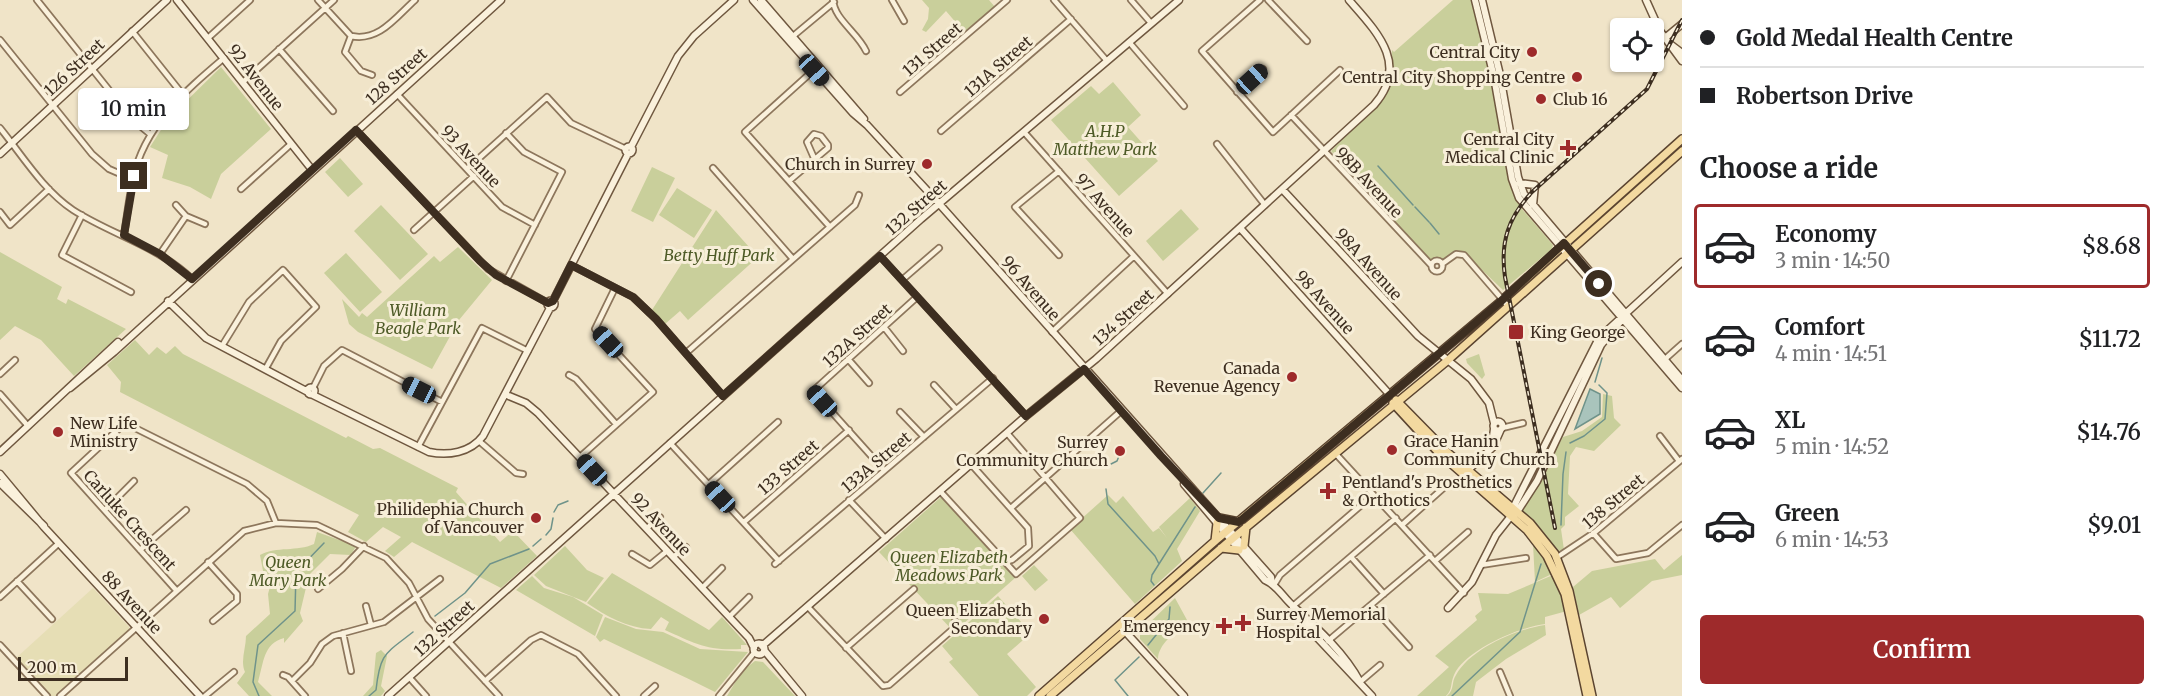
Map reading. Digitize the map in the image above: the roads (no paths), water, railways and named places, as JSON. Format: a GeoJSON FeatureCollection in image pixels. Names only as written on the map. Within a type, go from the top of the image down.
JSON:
{"type":"FeatureCollection","features":[{"type":"Feature","properties":{"kind":"main road","name":"126 Street"},"geometry":{"type":"LineString","coordinates":[[0,154],[167,0]]}},
{"type":"Feature","properties":{"kind":"main road","name":"92 Avenue"},"geometry":{"type":"LineString","coordinates":[[177,0],[313,171]]}},
{"type":"Feature","properties":{"kind":"main road","name":"128 Street"},"geometry":{"type":"LineString","coordinates":[[0,452],[501,0]]}},
{"type":"Feature","properties":{"kind":"main road"},"geometry":{"type":"LineString","coordinates":[[168,301],[199,332],[222,346],[418,447],[435,453],[452,453],[467,449],[479,441],[508,392],[628,150],[682,50],[734,0]]}},
{"type":"Feature","properties":{"kind":"main road","name":"96 Avenue"},"geometry":{"type":"LineString","coordinates":[[753,0],[791,38]]}},
{"type":"Feature","properties":{"kind":"main road","name":"96 Avenue"},"geometry":{"type":"LineString","coordinates":[[761,0],[817,68],[857,108],[867,125],[1293,606],[1296,615],[1348,669],[1354,672],[1372,696]]}},
{"type":"Feature","properties":{"kind":"main road","name":"132 Street"},"geometry":{"type":"LineString","coordinates":[[388,696],[518,580],[538,565],[542,558],[939,204],[1179,0]]}},
{"type":"Feature","properties":{"kind":"main road","name":"134 Street"},"geometry":{"type":"LineString","coordinates":[[759,649],[1026,416],[1084,369],[1378,100],[1388,82],[1388,58],[1378,34],[1348,0]]}},
{"type":"Feature","properties":{"kind":"main road"},"geometry":{"type":"LineString","coordinates":[[1475,0],[1499,88],[1516,192],[1682,388]]}},
{"type":"Feature","properties":{"kind":"main road"},"geometry":{"type":"LineString","coordinates":[[1482,0],[1519,183],[1562,245]]}},
{"type":"Feature","properties":{"kind":"main road"},"geometry":{"type":"LineString","coordinates":[[1649,0],[1656,21],[1682,61]]}},
{"type":"Feature","properties":{"kind":"main road"},"geometry":{"type":"LineString","coordinates":[[1667,41],[1682,24]]}},
{"type":"Feature","properties":{"kind":"main road"},"geometry":{"type":"LineString","coordinates":[[1667,41],[1682,53]]}},
{"type":"Feature","properties":{"kind":"main road"},"geometry":{"type":"LineString","coordinates":[[1039,696],[1208,560],[1221,548],[1239,522],[1503,299],[1682,139]]}},
{"type":"Feature","properties":{"kind":"main road"},"geometry":{"type":"LineString","coordinates":[[1050,696],[1215,541],[1246,527],[1382,415],[1449,359],[1682,151]]}},
{"type":"Feature","properties":{"kind":"main road"},"geometry":{"type":"LineString","coordinates":[[1649,168],[1660,170]]}},
{"type":"Feature","properties":{"kind":"main road"},"geometry":{"type":"LineString","coordinates":[[1649,168],[1650,179]]}},
{"type":"Feature","properties":{"kind":"main road"},"geometry":{"type":"LineString","coordinates":[[1519,183],[1535,185],[1533,206]]}},
{"type":"Feature","properties":{"kind":"main road","name":"98A Avenue"},"geometry":{"type":"LineString","coordinates":[[1282,189],[1418,336],[1449,359],[1477,385],[1500,426]]}},
{"type":"Feature","properties":{"kind":"main road","name":"98 Avenue"},"geometry":{"type":"LineString","coordinates":[[1240,228],[1390,395]]}},
{"type":"Feature","properties":{"kind":"main road"},"geometry":{"type":"LineString","coordinates":[[1448,608],[1464,593],[1490,545],[1541,473],[1601,345],[1623,316],[1682,262]]}},
{"type":"Feature","properties":{"kind":"main road"},"geometry":{"type":"LineString","coordinates":[[1623,316],[1682,380]]}},
{"type":"Feature","properties":{"kind":"main road","name":"92 Avenue"},"geometry":{"type":"LineString","coordinates":[[508,392],[538,413],[802,696]]}},
{"type":"Feature","properties":{"kind":"main road"},"geometry":{"type":"LineString","coordinates":[[1390,395],[1405,417],[1541,535],[1556,558],[1569,591],[1592,696]]}},
{"type":"Feature","properties":{"kind":"main road"},"geometry":{"type":"LineString","coordinates":[[1396,403],[1465,471]]}},
{"type":"Feature","properties":{"kind":"main road"},"geometry":{"type":"LineString","coordinates":[[1382,415],[1405,417]]}},
{"type":"Feature","properties":{"kind":"main road"},"geometry":{"type":"LineString","coordinates":[[1465,471],[1490,446],[1500,426]]}},
{"type":"Feature","properties":{"kind":"main road","name":"88 Avenue"},"geometry":{"type":"LineString","coordinates":[[0,474],[59,543],[200,696]]}},
{"type":"Feature","properties":{"kind":"main road","name":"88 Avenue"},"geometry":{"type":"LineString","coordinates":[[0,483],[39,524],[44,526]]}},
{"type":"Feature","properties":{"kind":"main road"},"geometry":{"type":"LineString","coordinates":[[1513,512],[1538,543],[1560,580],[1569,610],[1587,696]]}},
{"type":"Feature","properties":{"kind":"main road"},"geometry":{"type":"LineString","coordinates":[[1215,541],[1218,520],[1239,522]]}},
{"type":"Feature","properties":{"kind":"main road"},"geometry":{"type":"LineString","coordinates":[[1221,548],[1242,548],[1246,527]]}},
{"type":"Feature","properties":{"kind":"main road"},"geometry":{"type":"LineString","coordinates":[[1208,560],[1212,550],[1230,535]]}},
{"type":"Feature","properties":{"kind":"main road"},"geometry":{"type":"LineString","coordinates":[[1122,628],[1184,696]]}},
{"type":"Feature","properties":{"kind":"main road","name":"96 Avenue"},"geometry":{"type":"LineString","coordinates":[[1325,643],[1347,672],[1360,682]]}},
{"type":"Feature","properties":{"kind":"street"},"geometry":{"type":"LineString","coordinates":[[37,0],[133,120],[150,134]]}},
{"type":"Feature","properties":{"kind":"street"},"geometry":{"type":"LineString","coordinates":[[208,38],[250,0]]}},
{"type":"Feature","properties":{"kind":"street"},"geometry":{"type":"LineString","coordinates":[[318,0],[351,36],[365,38],[376,35],[415,0]]}},
{"type":"Feature","properties":{"kind":"street"},"geometry":{"type":"LineString","coordinates":[[243,82],[334,0]]}},
{"type":"Feature","properties":{"kind":"street"},"geometry":{"type":"LineString","coordinates":[[892,0],[904,21]]}},
{"type":"Feature","properties":{"kind":"street","name":"131 Street"},"geometry":{"type":"LineString","coordinates":[[900,92],[1007,0]]}},
{"type":"Feature","properties":{"kind":"street"},"geometry":{"type":"LineString","coordinates":[[1054,0],[1107,61]]}},
{"type":"Feature","properties":{"kind":"street"},"geometry":{"type":"LineString","coordinates":[[1131,0],[1151,23]]}},
{"type":"Feature","properties":{"kind":"street"},"geometry":{"type":"LineString","coordinates":[[1260,0],[1202,51],[1273,132],[1340,70]]}},
{"type":"Feature","properties":{"kind":"street"},"geometry":{"type":"LineString","coordinates":[[1268,0],[1307,41]]}},
{"type":"Feature","properties":{"kind":"street"},"geometry":{"type":"LineString","coordinates":[[791,38],[834,1]]}},
{"type":"Feature","properties":{"kind":"street"},"geometry":{"type":"LineString","coordinates":[[834,1],[833,8],[862,41],[866,51]]}},
{"type":"Feature","properties":{"kind":"street","name":"131A Street"},"geometry":{"type":"LineString","coordinates":[[941,131],[1071,18]]}},
{"type":"Feature","properties":{"kind":"street"},"geometry":{"type":"LineString","coordinates":[[132,31],[183,95]]}},
{"type":"Feature","properties":{"kind":"street"},"geometry":{"type":"LineString","coordinates":[[351,36],[345,52],[361,71],[372,75]]}},
{"type":"Feature","properties":{"kind":"street"},"geometry":{"type":"LineString","coordinates":[[0,40],[98,161],[132,180]]}},
{"type":"Feature","properties":{"kind":"street"},"geometry":{"type":"LineString","coordinates":[[1129,42],[1184,106]]}},
{"type":"Feature","properties":{"kind":"street"},"geometry":{"type":"LineString","coordinates":[[279,49],[333,111]]}},
{"type":"Feature","properties":{"kind":"street"},"geometry":{"type":"LineString","coordinates":[[124,235],[132,180],[150,134],[183,95],[224,58]]}},
{"type":"Feature","properties":{"kind":"street"},"geometry":{"type":"LineString","coordinates":[[817,68],[745,132],[830,227]]}},
{"type":"Feature","properties":{"kind":"street"},"geometry":{"type":"LineString","coordinates":[[1238,92],[1263,69]]}},
{"type":"Feature","properties":{"kind":"street","name":"93 Avenue"},"geometry":{"type":"LineString","coordinates":[[397,94],[502,207],[535,225]]}},
{"type":"Feature","properties":{"kind":"street"},"geometry":{"type":"LineString","coordinates":[[467,169],[547,97],[571,123],[628,150]]}},
{"type":"Feature","properties":{"kind":"street","name":"98B Avenue"},"geometry":{"type":"LineString","coordinates":[[1291,115],[1431,265],[1437,261],[1442,264],[1456,254],[1463,254],[1503,299]]}},
{"type":"Feature","properties":{"kind":"street"},"geometry":{"type":"LineString","coordinates":[[0,128],[49,189],[82,215],[160,254],[192,279]]}},
{"type":"Feature","properties":{"kind":"street"},"geometry":{"type":"LineString","coordinates":[[356,130],[480,261],[506,281],[550,304]]}},
{"type":"Feature","properties":{"kind":"street","name":"97 Avenue"},"geometry":{"type":"LineString","coordinates":[[1024,132],[1168,294]]}},
{"type":"Feature","properties":{"kind":"street"},"geometry":{"type":"LineString","coordinates":[[506,133],[524,152],[562,172],[506,281]]}},
{"type":"Feature","properties":{"kind":"street"},"geometry":{"type":"LineString","coordinates":[[789,181],[828,148],[821,136],[814,134],[807,142],[814,158]]}},
{"type":"Feature","properties":{"kind":"street"},"geometry":{"type":"LineString","coordinates":[[240,189],[291,144]]}},
{"type":"Feature","properties":{"kind":"street"},"geometry":{"type":"LineString","coordinates":[[1217,144],[1265,205]]}},
{"type":"Feature","properties":{"kind":"street"},"geometry":{"type":"LineString","coordinates":[[713,168],[793,259]]}},
{"type":"Feature","properties":{"kind":"street"},"geometry":{"type":"LineString","coordinates":[[1059,171],[1015,207],[1059,255]]}},
{"type":"Feature","properties":{"kind":"street"},"geometry":{"type":"LineString","coordinates":[[414,230],[474,176]]}},
{"type":"Feature","properties":{"kind":"street"},"geometry":{"type":"LineString","coordinates":[[0,212],[10,225],[49,189]]}},
{"type":"Feature","properties":{"kind":"street"},"geometry":{"type":"LineString","coordinates":[[686,354],[855,205],[859,195]]}},
{"type":"Feature","properties":{"kind":"street"},"geometry":{"type":"LineString","coordinates":[[176,205],[186,216],[205,224]]}},
{"type":"Feature","properties":{"kind":"street"},"geometry":{"type":"LineString","coordinates":[[82,215],[60,256],[131,292]]}},
{"type":"Feature","properties":{"kind":"street"},"geometry":{"type":"LineString","coordinates":[[160,254],[186,216]]}},
{"type":"Feature","properties":{"kind":"street"},"geometry":{"type":"LineString","coordinates":[[902,280],[939,248]]}},
{"type":"Feature","properties":{"kind":"street"},"geometry":{"type":"LineString","coordinates":[[880,256],[1026,416]]}},
{"type":"Feature","properties":{"kind":"street"},"geometry":{"type":"LineString","coordinates":[[1052,332],[1134,256]]}},
{"type":"Feature","properties":{"kind":"street"},"geometry":{"type":"LineString","coordinates":[[571,265],[633,297],[723,396]]}},
{"type":"Feature","properties":{"kind":"street"},"geometry":{"type":"LineString","coordinates":[[222,346],[249,302],[283,270],[316,307],[280,341],[266,368]]}},
{"type":"Feature","properties":{"kind":"street"},"geometry":{"type":"LineString","coordinates":[[580,457],[653,392],[595,329],[615,288]]}},
{"type":"Feature","properties":{"kind":"street","name":"132A Street"},"geometry":{"type":"LineString","coordinates":[[849,430],[813,391],[917,297]]}},
{"type":"Feature","properties":{"kind":"street"},"geometry":{"type":"LineString","coordinates":[[1503,299],[1509,306]]}},
{"type":"Feature","properties":{"kind":"street"},"geometry":{"type":"LineString","coordinates":[[884,327],[903,351]]}},
{"type":"Feature","properties":{"kind":"street"},"geometry":{"type":"LineString","coordinates":[[418,447],[482,328],[528,351]]}},
{"type":"Feature","properties":{"kind":"street"},"geometry":{"type":"LineString","coordinates":[[1665,360],[1682,344]]}},
{"type":"Feature","properties":{"kind":"street"},"geometry":{"type":"LineString","coordinates":[[312,391],[324,366],[342,350],[442,402]]}},
{"type":"Feature","properties":{"kind":"street"},"geometry":{"type":"LineString","coordinates":[[848,359],[869,383]]}},
{"type":"Feature","properties":{"kind":"street"},"geometry":{"type":"LineString","coordinates":[[0,374],[15,360]]}},
{"type":"Feature","properties":{"kind":"street"},"geometry":{"type":"LineString","coordinates":[[569,375],[576,379],[616,424]]}},
{"type":"Feature","properties":{"kind":"street","name":"133A Street"},"geometry":{"type":"LineString","coordinates":[[744,522],[777,563],[883,469],[993,378]]}},
{"type":"Feature","properties":{"kind":"street"},"geometry":{"type":"LineString","coordinates":[[933,386],[956,409]]}},
{"type":"Feature","properties":{"kind":"street"},"geometry":{"type":"LineString","coordinates":[[0,394],[28,426]]}},
{"type":"Feature","properties":{"kind":"street"},"geometry":{"type":"LineString","coordinates":[[1011,508],[1121,411]]}},
{"type":"Feature","properties":{"kind":"street"},"geometry":{"type":"LineString","coordinates":[[900,412],[924,437]]}},
{"type":"Feature","properties":{"kind":"street"},"geometry":{"type":"LineString","coordinates":[[709,484],[778,422]]}},
{"type":"Feature","properties":{"kind":"street","name":"Carluke Crescent"},"geometry":{"type":"LineString","coordinates":[[176,590],[71,472],[125,423],[247,484],[267,501],[276,524]]}},
{"type":"Feature","properties":{"kind":"street"},"geometry":{"type":"LineString","coordinates":[[1500,426],[1523,423]]}},
{"type":"Feature","properties":{"kind":"street"},"geometry":{"type":"LineString","coordinates":[[849,430],[883,469]]}},
{"type":"Feature","properties":{"kind":"street","name":"133 Street"},"geometry":{"type":"LineString","coordinates":[[744,522],[849,430]]}},
{"type":"Feature","properties":{"kind":"street"},"geometry":{"type":"LineString","coordinates":[[940,491],[1016,574],[1080,518],[1007,433]]}},
{"type":"Feature","properties":{"kind":"street"},"geometry":{"type":"LineString","coordinates":[[1660,436],[1680,460]]}},
{"type":"Feature","properties":{"kind":"street"},"geometry":{"type":"LineString","coordinates":[[479,441],[516,473],[523,474]]}},
{"type":"Feature","properties":{"kind":"street"},"geometry":{"type":"LineString","coordinates":[[670,443],[744,522]]}},
{"type":"Feature","properties":{"kind":"street"},"geometry":{"type":"LineString","coordinates":[[1335,453],[1464,593]]}},
{"type":"Feature","properties":{"kind":"street","name":"138 Street"},"geometry":{"type":"LineString","coordinates":[[1556,558],[1593,533],[1680,460]]}},
{"type":"Feature","properties":{"kind":"street"},"geometry":{"type":"LineString","coordinates":[[971,464],[1028,528],[1029,546],[1037,555]]}},
{"type":"Feature","properties":{"kind":"street"},"geometry":{"type":"LineString","coordinates":[[105,510],[134,481]]}},
{"type":"Feature","properties":{"kind":"street"},"geometry":{"type":"LineString","coordinates":[[1402,525],[1449,483]]}},
{"type":"Feature","properties":{"kind":"street"},"geometry":{"type":"LineString","coordinates":[[1272,582],[1373,495]]}},
{"type":"Feature","properties":{"kind":"street"},"geometry":{"type":"LineString","coordinates":[[849,500],[886,539]]}},
{"type":"Feature","properties":{"kind":"street"},"geometry":{"type":"LineString","coordinates":[[140,550],[186,510]]}},
{"type":"Feature","properties":{"kind":"street"},"geometry":{"type":"LineString","coordinates":[[647,528],[660,517]]}},
{"type":"Feature","properties":{"kind":"street"},"geometry":{"type":"LineString","coordinates":[[1293,606],[1396,518]]}},
{"type":"Feature","properties":{"kind":"street"},"geometry":{"type":"LineString","coordinates":[[60,696],[244,531],[276,524],[317,525],[364,546],[397,567],[428,619],[499,696]]}},
{"type":"Feature","properties":{"kind":"street"},"geometry":{"type":"LineString","coordinates":[[1593,533],[1616,559],[1647,553],[1682,525]]}},
{"type":"Feature","properties":{"kind":"street"},"geometry":{"type":"LineString","coordinates":[[1436,561],[1468,532]]}},
{"type":"Feature","properties":{"kind":"street"},"geometry":{"type":"LineString","coordinates":[[0,597],[59,543]]}},
{"type":"Feature","properties":{"kind":"street"},"geometry":{"type":"LineString","coordinates":[[318,589],[364,546]]}},
{"type":"Feature","properties":{"kind":"street"},"geometry":{"type":"LineString","coordinates":[[1004,561],[1012,560],[1029,546]]}},
{"type":"Feature","properties":{"kind":"street"},"geometry":{"type":"LineString","coordinates":[[673,557],[686,547]]}},
{"type":"Feature","properties":{"kind":"street"},"geometry":{"type":"LineString","coordinates":[[632,554],[650,565],[667,551]]}},
{"type":"Feature","properties":{"kind":"street"},"geometry":{"type":"LineString","coordinates":[[1325,643],[1430,555]]}},
{"type":"Feature","properties":{"kind":"street"},"geometry":{"type":"LineString","coordinates":[[1351,557],[1384,594]]}},
{"type":"Feature","properties":{"kind":"street"},"geometry":{"type":"LineString","coordinates":[[1481,564],[1526,558]]}},
{"type":"Feature","properties":{"kind":"street"},"geometry":{"type":"LineString","coordinates":[[208,562],[240,593],[237,601],[213,621]]}},
{"type":"Feature","properties":{"kind":"street"},"geometry":{"type":"LineString","coordinates":[[702,588],[722,568]]}},
{"type":"Feature","properties":{"kind":"street"},"geometry":{"type":"LineString","coordinates":[[292,681],[310,663],[322,644],[343,633],[384,622],[440,579]]}},
{"type":"Feature","properties":{"kind":"street"},"geometry":{"type":"LineString","coordinates":[[17,581],[52,619]]}},
{"type":"Feature","properties":{"kind":"street"},"geometry":{"type":"LineString","coordinates":[[846,648],[914,589]]}},
{"type":"Feature","properties":{"kind":"street"},"geometry":{"type":"LineString","coordinates":[[729,617],[749,597]]}},
{"type":"Feature","properties":{"kind":"street"},"geometry":{"type":"LineString","coordinates":[[1371,605],[1409,647]]}},
{"type":"Feature","properties":{"kind":"street"},"geometry":{"type":"LineString","coordinates":[[366,606],[371,625]]}},
{"type":"Feature","properties":{"kind":"street"},"geometry":{"type":"LineString","coordinates":[[808,607],[883,686],[889,685],[952,629],[955,621]]}},
{"type":"Feature","properties":{"kind":"street"},"geometry":{"type":"LineString","coordinates":[[343,633],[351,671]]}},
{"type":"Feature","properties":{"kind":"street"},"geometry":{"type":"LineString","coordinates":[[485,681],[531,640],[541,635],[578,654],[616,696]]}},
{"type":"Feature","properties":{"kind":"street"},"geometry":{"type":"LineString","coordinates":[[0,645],[47,696]]}},
{"type":"Feature","properties":{"kind":"street","name":"134 Street"},"geometry":{"type":"LineString","coordinates":[[719,696],[759,649]]}},
{"type":"Feature","properties":{"kind":"street"},"geometry":{"type":"LineString","coordinates":[[1360,682],[1380,665]]}},
{"type":"Feature","properties":{"kind":"street"},"geometry":{"type":"LineString","coordinates":[[205,696],[234,672]]}},
{"type":"Feature","properties":{"kind":"street"},"geometry":{"type":"LineString","coordinates":[[1500,672],[1510,696]]}},
{"type":"Feature","properties":{"kind":"street"},"geometry":{"type":"LineString","coordinates":[[283,675],[292,681],[305,696]]}},
{"type":"Feature","properties":{"kind":"street"},"geometry":{"type":"LineString","coordinates":[[409,677],[426,696]]}},
{"type":"Feature","properties":{"kind":"street"},"geometry":{"type":"LineString","coordinates":[[644,696],[655,686]]}},
{"type":"Feature","properties":{"kind":"water"},"geometry":{"type":"Polygon","coordinates":[[[1590,389],[1600,394],[1600,414],[1575,429],[1590,389]]]}},
{"type":"Feature","properties":{"kind":"waterway"},"geometry":{"type":"LineString","coordinates":[[1378,166],[1413,205]]}},
{"type":"Feature","properties":{"kind":"waterway"},"geometry":{"type":"LineString","coordinates":[[1415,207],[1429,222]]}},
{"type":"Feature","properties":{"kind":"waterway"},"geometry":{"type":"LineString","coordinates":[[1430,223],[1439,234]]}},
{"type":"Feature","properties":{"kind":"waterway"},"geometry":{"type":"LineString","coordinates":[[1595,382],[1602,358]]}},
{"type":"Feature","properties":{"kind":"waterway"},"geometry":{"type":"LineString","coordinates":[[1570,443],[1584,436],[1605,419],[1607,393],[1599,385]]}},
{"type":"Feature","properties":{"kind":"waterway"},"geometry":{"type":"LineString","coordinates":[[1561,525],[1566,452]]}},
{"type":"Feature","properties":{"kind":"waterway"},"geometry":{"type":"LineString","coordinates":[[1111,464],[1117,461],[1119,456]]}},
{"type":"Feature","properties":{"kind":"waterway"},"geometry":{"type":"LineString","coordinates":[[1203,493],[1221,473]]}},
{"type":"Feature","properties":{"kind":"waterway"},"geometry":{"type":"LineString","coordinates":[[1106,489],[1108,504],[1155,556],[1159,564]]}},
{"type":"Feature","properties":{"kind":"waterway"},"geometry":{"type":"LineString","coordinates":[[554,512],[558,505],[568,501]]}},
{"type":"Feature","properties":{"kind":"waterway"},"geometry":{"type":"LineString","coordinates":[[1154,585],[1151,581],[1152,575],[1195,507]]}},
{"type":"Feature","properties":{"kind":"waterway"},"geometry":{"type":"LineString","coordinates":[[546,535],[551,529],[553,518]]}},
{"type":"Feature","properties":{"kind":"waterway"},"geometry":{"type":"LineString","coordinates":[[533,546],[541,539]]}},
{"type":"Feature","properties":{"kind":"waterway"},"geometry":{"type":"LineString","coordinates":[[259,696],[253,682],[258,645],[295,611],[296,572],[324,543]]}},
{"type":"Feature","properties":{"kind":"waterway"},"geometry":{"type":"LineString","coordinates":[[435,616],[465,593],[490,564],[529,549]]}},
{"type":"Feature","properties":{"kind":"waterway"},"geometry":{"type":"LineString","coordinates":[[1452,696],[1520,632],[1541,564]]}},
{"type":"Feature","properties":{"kind":"waterway"},"geometry":{"type":"LineString","coordinates":[[1148,645],[1169,619],[1170,607]]}},
{"type":"Feature","properties":{"kind":"waterway"},"geometry":{"type":"LineString","coordinates":[[369,696],[376,690],[380,668],[386,655],[413,632]]}},
{"type":"Feature","properties":{"kind":"waterway"},"geometry":{"type":"LineString","coordinates":[[1128,696],[1115,680],[1139,657]]}},
{"type":"Feature","properties":{"kind":"railway"},"geometry":{"type":"LineString","coordinates":[[1555,528],[1505,277],[1505,242],[1517,211],[1532,192],[1647,89],[1682,20]]}},
{"type":"Feature","properties":{"kind":"place","name":"Central City"},"geometry":{"type":"Point","coordinates":[1532,52]}},
{"type":"Feature","properties":{"kind":"place","name":"Central City Shopping Centre"},"geometry":{"type":"Point","coordinates":[1577,77]}},
{"type":"Feature","properties":{"kind":"place","name":"Club 16"},"geometry":{"type":"Point","coordinates":[1541,99]}},
{"type":"Feature","properties":{"kind":"place","name":"Central City Medical Clinic"},"geometry":{"type":"Point","coordinates":[1568,148]}},
{"type":"Feature","properties":{"kind":"place","name":"Church in Surrey"},"geometry":{"type":"Point","coordinates":[927,164]}},
{"type":"Feature","properties":{"kind":"place","name":"King George"},"geometry":{"type":"Point","coordinates":[1516,332]}},
{"type":"Feature","properties":{"kind":"place","name":"Canada Revenue Agency"},"geometry":{"type":"Point","coordinates":[1292,377]}},
{"type":"Feature","properties":{"kind":"place","name":"New Life Ministry"},"geometry":{"type":"Point","coordinates":[58,432]}},
{"type":"Feature","properties":{"kind":"place","name":"Grace Hanin Community Church"},"geometry":{"type":"Point","coordinates":[1392,450]}},
{"type":"Feature","properties":{"kind":"place","name":"Surrey Community Church"},"geometry":{"type":"Point","coordinates":[1120,451]}},
{"type":"Feature","properties":{"kind":"place","name":"Pentland's Prosthetics & Orthotics"},"geometry":{"type":"Point","coordinates":[1328,491]}},
{"type":"Feature","properties":{"kind":"place","name":"Philidephia Church of Vancouver"},"geometry":{"type":"Point","coordinates":[536,518]}},
{"type":"Feature","properties":{"kind":"place","name":"Queen Elizabeth Secondary"},"geometry":{"type":"Point","coordinates":[1044,619]}},
{"type":"Feature","properties":{"kind":"place","name":"Surrey Memorial Hospital"},"geometry":{"type":"Point","coordinates":[1243,623]}},
{"type":"Feature","properties":{"kind":"place","name":"Emergency"},"geometry":{"type":"Point","coordinates":[1224,626]}},
{"type":"Feature","properties":{"kind":"park label","name":"A.H.P Matthew Park"},"geometry":{"type":"Point","coordinates":[1105,140]}},
{"type":"Feature","properties":{"kind":"park label","name":"Betty Huff Park"},"geometry":{"type":"Point","coordinates":[719,255]}},
{"type":"Feature","properties":{"kind":"park label","name":"William Beagle Park"},"geometry":{"type":"Point","coordinates":[418,319]}},
{"type":"Feature","properties":{"kind":"park label","name":"Queen Elizabeth Meadows Park"},"geometry":{"type":"Point","coordinates":[949,566]}},
{"type":"Feature","properties":{"kind":"park label","name":"Queen Mary Park"},"geometry":{"type":"Point","coordinates":[288,571]}}]}
